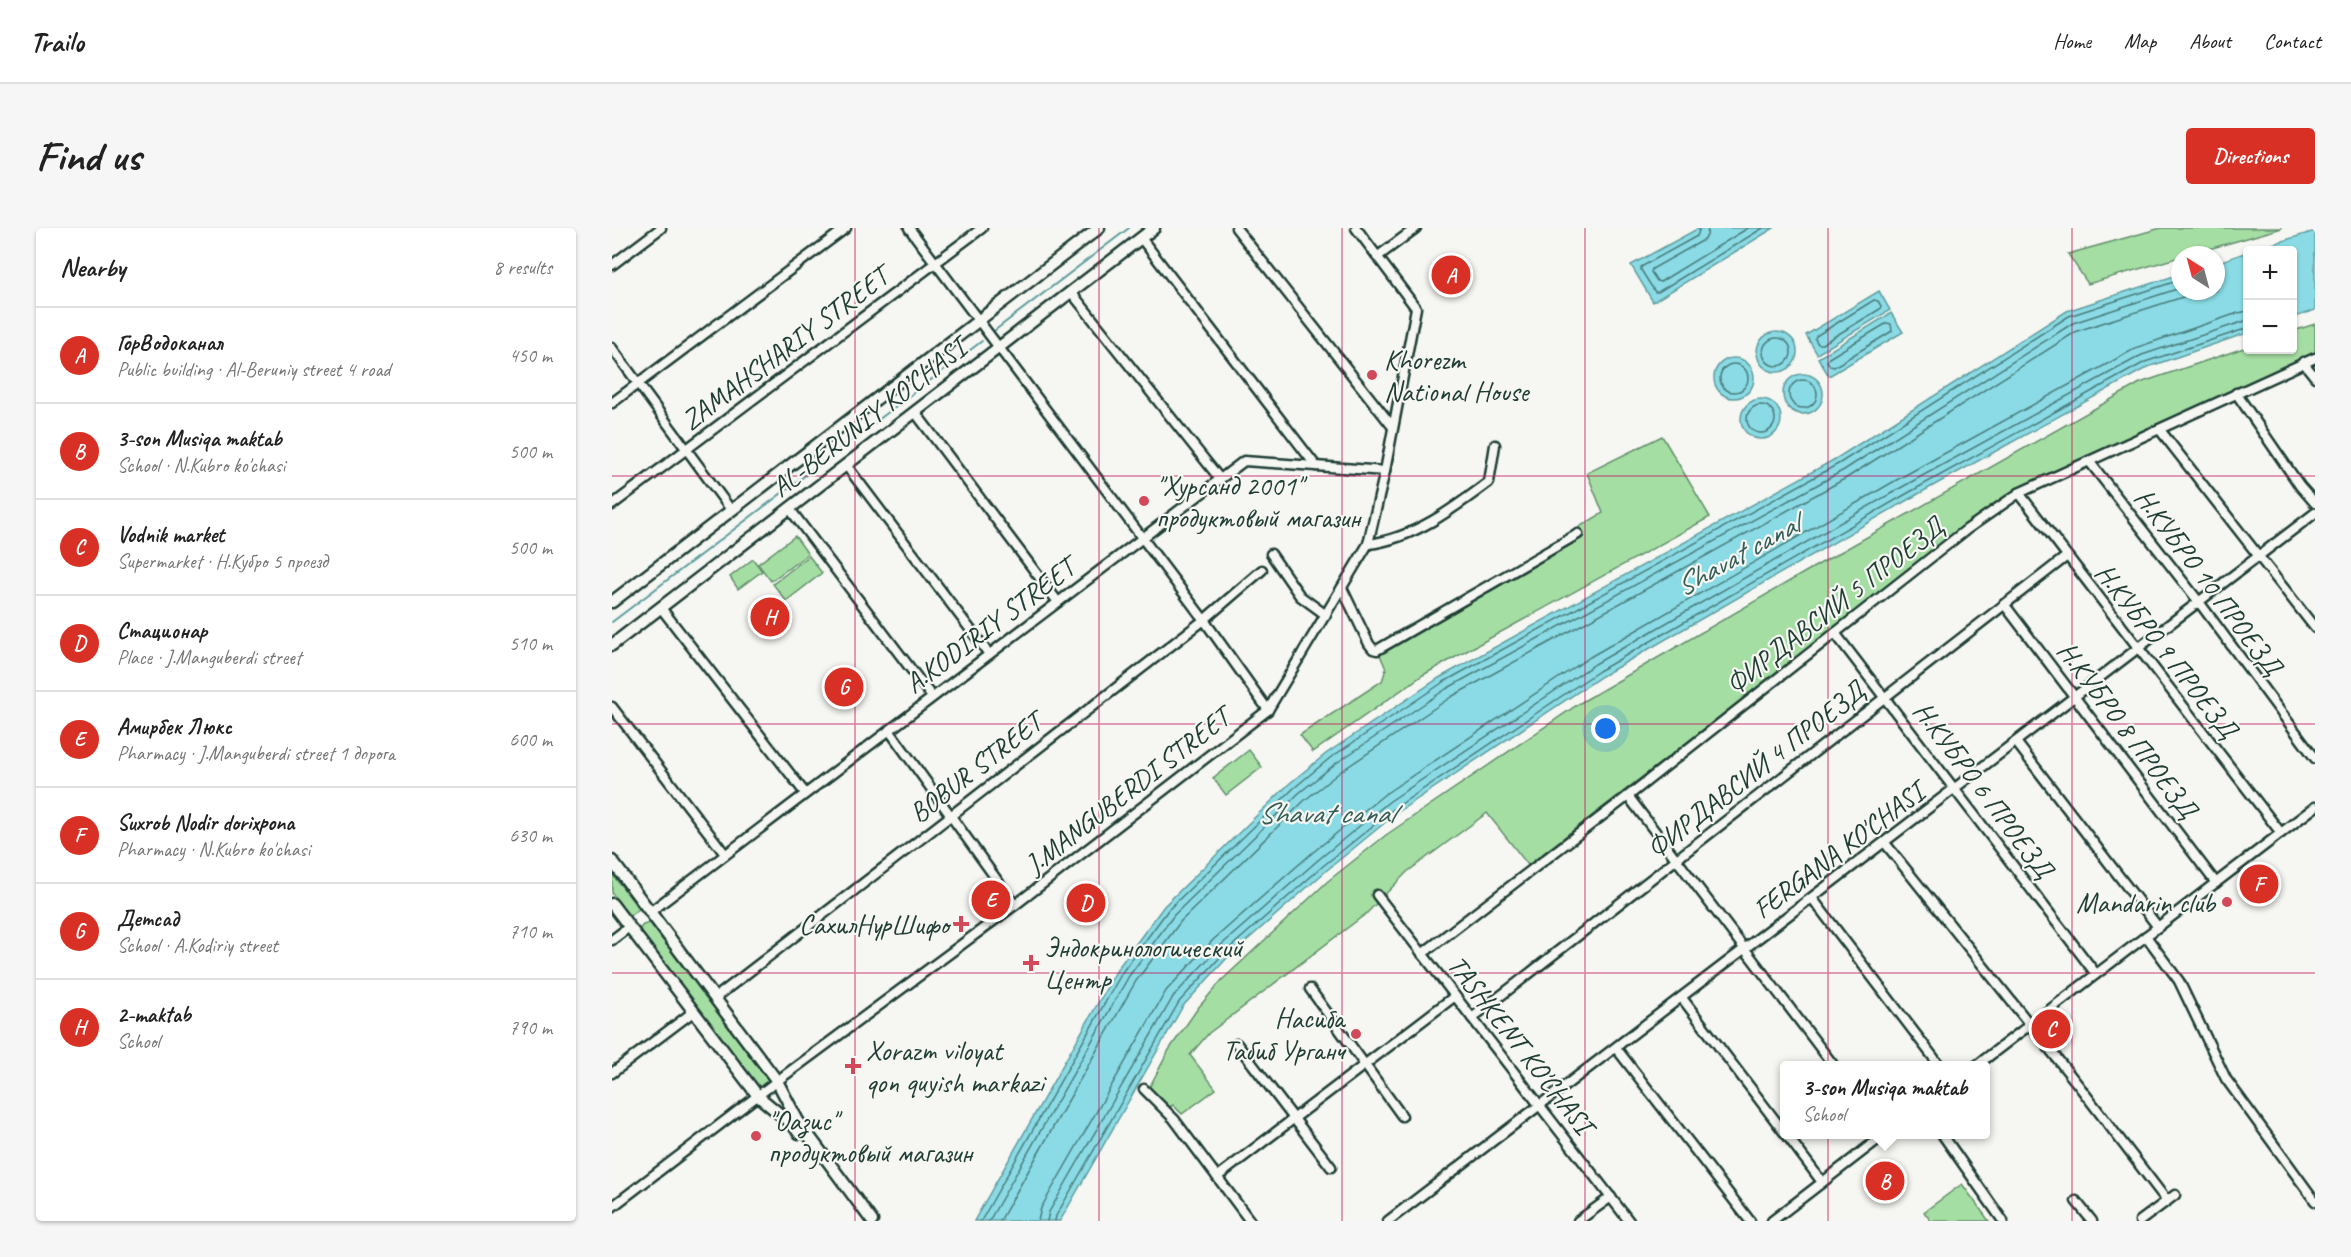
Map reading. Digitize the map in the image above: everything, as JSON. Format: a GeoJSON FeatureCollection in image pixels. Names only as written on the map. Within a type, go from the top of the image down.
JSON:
{"type":"FeatureCollection","features":[{"type":"Feature","properties":{"kind":"main road","name":"AL-BERUNIY KO’CHASI"},"geometry":{"type":"LineString","coordinates":[[612,602],[1099,228]]}},
{"type":"Feature","properties":{"kind":"main road","name":"AL-BERUNIY KO’CHASI"},"geometry":{"type":"LineString","coordinates":[[612,645],[1154,228]]}},
{"type":"Feature","properties":{"kind":"main road"},"geometry":{"type":"LineString","coordinates":[[612,861],[777,1081],[798,1121],[872,1221]]}},
{"type":"Feature","properties":{"kind":"main road"},"geometry":{"type":"LineString","coordinates":[[612,904],[758,1096],[793,1125],[863,1221]]}},
{"type":"Feature","properties":{"kind":"street"},"geometry":{"type":"LineString","coordinates":[[612,265],[661,228]]}},
{"type":"Feature","properties":{"kind":"street"},"geometry":{"type":"LineString","coordinates":[[612,403],[846,228]]}},
{"type":"Feature","properties":{"kind":"street"},"geometry":{"type":"LineString","coordinates":[[909,228],[1204,620],[1268,710]]}},
{"type":"Feature","properties":{"kind":"street","name":"ZAMAHSHARIY STREET"},"geometry":{"type":"LineString","coordinates":[[612,505],[982,228]]}},
{"type":"Feature","properties":{"kind":"street"},"geometry":{"type":"LineString","coordinates":[[1236,228],[1392,426]]}},
{"type":"Feature","properties":{"kind":"street"},"geometry":{"type":"LineString","coordinates":[[1356,228],[1377,257],[1416,228]]}},
{"type":"Feature","properties":{"kind":"street"},"geometry":{"type":"LineString","coordinates":[[1141,238],[1316,466]]}},
{"type":"Feature","properties":{"kind":"street","name":"J.MANGUBERDI STREET"},"geometry":{"type":"LineString","coordinates":[[612,1208],[777,1081],[1015,905],[1268,710],[1368,544],[1385,471],[1416,308],[1377,257]]}},
{"type":"Feature","properties":{"kind":"street"},"geometry":{"type":"LineString","coordinates":[[1071,292],[1220,479]]}},
{"type":"Feature","properties":{"kind":"street"},"geometry":{"type":"LineString","coordinates":[[612,348],[731,510]]}},
{"type":"Feature","properties":{"kind":"street","name":"ФИРДАВСИЙ 5 ПРОЕЗД"},"geometry":{"type":"LineString","coordinates":[[1422,954],[1628,796],[1966,530],[2019,493],[2315,358]]}},
{"type":"Feature","properties":{"kind":"street"},"geometry":{"type":"LineString","coordinates":[[2303,362],[2315,377]]}},
{"type":"Feature","properties":{"kind":"street"},"geometry":{"type":"LineString","coordinates":[[2236,393],[2300,486],[2315,503]]}},
{"type":"Feature","properties":{"kind":"street"},"geometry":{"type":"LineString","coordinates":[[915,412],[1058,602]]}},
{"type":"Feature","properties":{"kind":"street"},"geometry":{"type":"LineString","coordinates":[[2160,430],[2315,628]]}},
{"type":"Feature","properties":{"kind":"street"},"geometry":{"type":"LineString","coordinates":[[1368,544],[1390,542],[1440,517],[1489,482],[1495,445]]}},
{"type":"Feature","properties":{"kind":"street","name":"A.KODIRIY STREET"},"geometry":{"type":"LineString","coordinates":[[650,912],[1244,461],[1385,471]]}},
{"type":"Feature","properties":{"kind":"street","name":"Н.КУБРО 10 ПРОЕЗД"},"geometry":{"type":"LineString","coordinates":[[2089,461],[2199,602],[2315,758]]}},
{"type":"Feature","properties":{"kind":"street"},"geometry":{"type":"LineString","coordinates":[[846,465],[989,654]]}},
{"type":"Feature","properties":{"kind":"street","name":"Н.КУБРО 9 ПРОЕЗД"},"geometry":{"type":"LineString","coordinates":[[2019,493],[2281,834]]}},
{"type":"Feature","properties":{"kind":"street"},"geometry":{"type":"LineString","coordinates":[[789,508],[932,697]]}},
{"type":"Feature","properties":{"kind":"street","name":"FERGANA KO'CHASI"},"geometry":{"type":"LineString","coordinates":[[1388,1221],[2315,513]]}},
{"type":"Feature","properties":{"kind":"street"},"geometry":{"type":"LineString","coordinates":[[1342,588],[1369,644],[1377,650],[1578,534]]}},
{"type":"Feature","properties":{"kind":"street"},"geometry":{"type":"LineString","coordinates":[[1271,554],[1300,596],[1326,615]]}},
{"type":"Feature","properties":{"kind":"street","name":"ФИРДАВСИЙ 4 ПРОЕЗД"},"geometry":{"type":"LineString","coordinates":[[1472,1018],[2067,556]]}},
{"type":"Feature","properties":{"kind":"street","name":"BOBUR STREET"},"geometry":{"type":"LineString","coordinates":[[715,998],[1204,620],[1262,570]]}},
{"type":"Feature","properties":{"kind":"street","name":"Н.КУБРО 8 ПРОЕЗД"},"geometry":{"type":"LineString","coordinates":[[2004,604],[2216,882]]}},
{"type":"Feature","properties":{"kind":"street"},"geometry":{"type":"LineString","coordinates":[[661,608],[805,793]]}},
{"type":"Feature","properties":{"kind":"street","name":"Н.КУБРО 6 ПРОЕЗД"},"geometry":{"type":"LineString","coordinates":[[1835,633],[1886,696],[2096,974]]}},
{"type":"Feature","properties":{"kind":"street"},"geometry":{"type":"LineString","coordinates":[[612,707],[725,854]]}},
{"type":"Feature","properties":{"kind":"street"},"geometry":{"type":"LineString","coordinates":[[889,730],[1015,905]]}},
{"type":"Feature","properties":{"kind":"street"},"geometry":{"type":"LineString","coordinates":[[2016,742],[2158,927]]}},
{"type":"Feature","properties":{"kind":"street"},"geometry":{"type":"LineString","coordinates":[[1628,796],[1831,1061]]}},
{"type":"Feature","properties":{"kind":"street"},"geometry":{"type":"LineString","coordinates":[[1981,1061],[2315,807]]}},
{"type":"Feature","properties":{"kind":"street"},"geometry":{"type":"LineString","coordinates":[[1885,843],[2171,1198],[2140,1221]]}},
{"type":"Feature","properties":{"kind":"street","name":"TASHKENT KO'CHASI"},"geometry":{"type":"LineString","coordinates":[[1377,895],[1629,1221]]}},
{"type":"Feature","properties":{"kind":"street"},"geometry":{"type":"LineString","coordinates":[[1812,898],[1937,1061]]}},
{"type":"Feature","properties":{"kind":"street"},"geometry":{"type":"LineString","coordinates":[[612,940],[629,927]]}},
{"type":"Feature","properties":{"kind":"street"},"geometry":{"type":"LineString","coordinates":[[2146,936],[2180,981],[2226,1079],[2315,1201]]}},
{"type":"Feature","properties":{"kind":"street"},"geometry":{"type":"LineString","coordinates":[[1310,989],[1402,1116]]}},
{"type":"Feature","properties":{"kind":"street"},"geometry":{"type":"LineString","coordinates":[[1217,1177],[1366,1066],[1455,996]]}},
{"type":"Feature","properties":{"kind":"street"},"geometry":{"type":"LineString","coordinates":[[1682,998],[1780,1126]]}},
{"type":"Feature","properties":{"kind":"street"},"geometry":{"type":"LineString","coordinates":[[612,1073],[693,1012]]}},
{"type":"Feature","properties":{"kind":"street"},"geometry":{"type":"LineString","coordinates":[[1237,1044],[1331,1167]]}},
{"type":"Feature","properties":{"kind":"street"},"geometry":{"type":"LineString","coordinates":[[1616,1048],[1750,1221]]}},
{"type":"Feature","properties":{"kind":"street"},"geometry":{"type":"LineString","coordinates":[[1144,1089],[1174,1119],[1250,1221]]}},
{"type":"Feature","properties":{"kind":"street"},"geometry":{"type":"LineString","coordinates":[[1790,1139],[1822,1182]]}},
{"type":"Feature","properties":{"kind":"street"},"geometry":{"type":"LineString","coordinates":[[1772,1221],[1878,1139]]}},
{"type":"Feature","properties":{"kind":"street"},"geometry":{"type":"LineString","coordinates":[[1946,1139],[2003,1221]]}},
{"type":"Feature","properties":{"kind":"street"},"geometry":{"type":"LineString","coordinates":[[1578,1221],[1611,1197]]}},
{"type":"Feature","properties":{"kind":"street"},"geometry":{"type":"LineString","coordinates":[[2076,1201],[2092,1221]]}},
{"type":"Feature","properties":{"kind":"green space"},"geometry":{"type":"Polygon","coordinates":[[[2161,228],[2282,228],[2219,246],[2171,246],[2171,260],[2088,284],[2068,254],[2161,228]]]}},
{"type":"Feature","properties":{"kind":"green space"},"geometry":{"type":"Polygon","coordinates":[[[2315,324],[2315,356],[2081,463],[1974,521],[1528,865],[1487,813],[1407,872],[1367,913],[1209,1033],[1190,1055],[1216,1089],[1182,1114],[1173,1105],[1168,1108],[1149,1088],[1169,1050],[1198,1008],[1222,980],[1328,881],[1386,835],[1580,703],[1814,567],[2140,383],[2243,348],[2243,354],[2297,354],[2297,330],[2315,324]]]}},
{"type":"Feature","properties":{"kind":"green space"},"geometry":{"type":"Polygon","coordinates":[[[1662,436],[1710,517],[1423,675],[1313,752],[1300,735],[1382,681],[1386,669],[1380,655],[1584,537],[1579,527],[1603,513],[1587,473],[1662,436]]]}},
{"type":"Feature","properties":{"kind":"green space"},"geometry":{"type":"Polygon","coordinates":[[[795,536],[808,554],[771,581],[758,564],[795,536]]]}},
{"type":"Feature","properties":{"kind":"green space"},"geometry":{"type":"Polygon","coordinates":[[[809,556],[822,573],[786,601],[773,584],[809,556]]]}},
{"type":"Feature","properties":{"kind":"green space"},"geometry":{"type":"Polygon","coordinates":[[[753,559],[762,571],[738,589],[730,577],[753,559]]]}},
{"type":"Feature","properties":{"kind":"green space"},"geometry":{"type":"Polygon","coordinates":[[[1249,750],[1262,767],[1226,795],[1213,778],[1249,750]]]}},
{"type":"Feature","properties":{"kind":"green space"},"geometry":{"type":"Polygon","coordinates":[[[612,874],[639,909],[629,916],[612,893],[612,874]]]}},
{"type":"Feature","properties":{"kind":"green space"},"geometry":{"type":"Polygon","coordinates":[[[650,923],[768,1079],[762,1087],[757,1086],[638,931],[643,925],[650,923]]]}},
{"type":"Feature","properties":{"kind":"green space"},"geometry":{"type":"Polygon","coordinates":[[[1962,1184],[1989,1221],[1931,1221],[1924,1212],[1962,1184]]]}},
{"type":"Feature","properties":{"kind":"water"},"geometry":{"type":"Polygon","coordinates":[[[1699,228],[1774,228],[1653,302],[1631,265],[1699,228]]]}},
{"type":"Feature","properties":{"kind":"water"},"geometry":{"type":"Polygon","coordinates":[[[2315,231],[2315,310],[2297,317],[2297,246],[2266,246],[2315,231]]]}},
{"type":"Feature","properties":{"kind":"water","name":"Shavat canal"},"geometry":{"type":"Polygon","coordinates":[[[2243,253],[2243,334],[2148,367],[1911,498],[1602,676],[1398,812],[1327,870],[1228,957],[1183,1006],[1060,1221],[974,1221],[1118,968],[1164,906],[1290,783],[1327,753],[1439,678],[1837,458],[2067,311],[2171,277],[2171,300],[2225,300],[2225,260],[2243,253]]]}},
{"type":"Feature","properties":{"kind":"water"},"geometry":{"type":"Polygon","coordinates":[[[1879,291],[1890,310],[1817,354],[1806,335],[1879,291]]]}},
{"type":"Feature","properties":{"kind":"water"},"geometry":{"type":"Polygon","coordinates":[[[1891,313],[1903,332],[1829,376],[1818,358],[1891,313]]]}},
{"type":"Feature","properties":{"kind":"water"},"geometry":{"type":"Polygon","coordinates":[[[1777,332],[1785,333],[1791,338],[1796,344],[1796,360],[1791,366],[1785,371],[1777,372],[1769,371],[1763,366],[1758,360],[1757,352],[1758,344],[1763,338],[1769,333],[1777,332]]]}},
{"type":"Feature","properties":{"kind":"water"},"geometry":{"type":"Polygon","coordinates":[[[1734,358],[1742,359],[1748,364],[1753,370],[1753,386],[1748,392],[1742,397],[1734,398],[1726,397],[1720,392],[1715,386],[1714,378],[1715,370],[1720,364],[1726,359],[1734,358]]]}},
{"type":"Feature","properties":{"kind":"water"},"geometry":{"type":"Polygon","coordinates":[[[1803,374],[1811,375],[1817,380],[1822,386],[1822,402],[1817,408],[1811,413],[1803,414],[1795,413],[1789,408],[1784,402],[1783,394],[1784,386],[1789,380],[1795,375],[1803,374]]]}},
{"type":"Feature","properties":{"kind":"water"},"geometry":{"type":"Polygon","coordinates":[[[1761,399],[1769,400],[1775,405],[1780,411],[1780,427],[1775,433],[1769,438],[1761,439],[1753,438],[1747,433],[1742,427],[1741,419],[1742,411],[1747,405],[1753,400],[1761,399]]]}},
{"type":"Feature","properties":{"kind":"waterway"},"geometry":{"type":"LineString","coordinates":[[994,331],[1129,228]]}},
{"type":"Feature","properties":{"kind":"waterway"},"geometry":{"type":"LineString","coordinates":[[612,622],[982,341]]}},
{"type":"Feature","properties":{"kind":"place","name":"ГорВодоканал"},"geometry":{"type":"Point","coordinates":[1451,275]}},
{"type":"Feature","properties":{"kind":"place","name":"Khorezm National House"},"geometry":{"type":"Point","coordinates":[1372,375]}},
{"type":"Feature","properties":{"kind":"place","name":"\"Хурсанд 2001\" продуктовый магазин"},"geometry":{"type":"Point","coordinates":[1144,501]}},
{"type":"Feature","properties":{"kind":"place","name":"2-maktab"},"geometry":{"type":"Point","coordinates":[770,617]}},
{"type":"Feature","properties":{"kind":"place","name":"Детсад"},"geometry":{"type":"Point","coordinates":[844,687]}},
{"type":"Feature","properties":{"kind":"place","name":"Suxrob Nodir dorixpona"},"geometry":{"type":"Point","coordinates":[2259,884]}},
{"type":"Feature","properties":{"kind":"place","name":"Амирбек Люкс"},"geometry":{"type":"Point","coordinates":[991,900]}},
{"type":"Feature","properties":{"kind":"place","name":"Mandarin club"},"geometry":{"type":"Point","coordinates":[2227,902]}},
{"type":"Feature","properties":{"kind":"place","name":"Стационар"},"geometry":{"type":"Point","coordinates":[1086,903]}},
{"type":"Feature","properties":{"kind":"place","name":"СахилНурШифо"},"geometry":{"type":"Point","coordinates":[961,924]}},
{"type":"Feature","properties":{"kind":"place","name":"Эндокринологический Центр"},"geometry":{"type":"Point","coordinates":[1031,963]}},
{"type":"Feature","properties":{"kind":"place","name":"Vodnik market"},"geometry":{"type":"Point","coordinates":[2051,1029]}},
{"type":"Feature","properties":{"kind":"place","name":"Насиба Табиб Урганч"},"geometry":{"type":"Point","coordinates":[1356,1034]}},
{"type":"Feature","properties":{"kind":"place","name":"Xorazm viloyat qon quyish markazi"},"geometry":{"type":"Point","coordinates":[853,1066]}},
{"type":"Feature","properties":{"kind":"place","name":"\"Оазис\" продуктовый магазин"},"geometry":{"type":"Point","coordinates":[756,1136]}},
{"type":"Feature","properties":{"kind":"place","name":"3-son Musiqa maktab"},"geometry":{"type":"Point","coordinates":[1885,1181]}}]}
